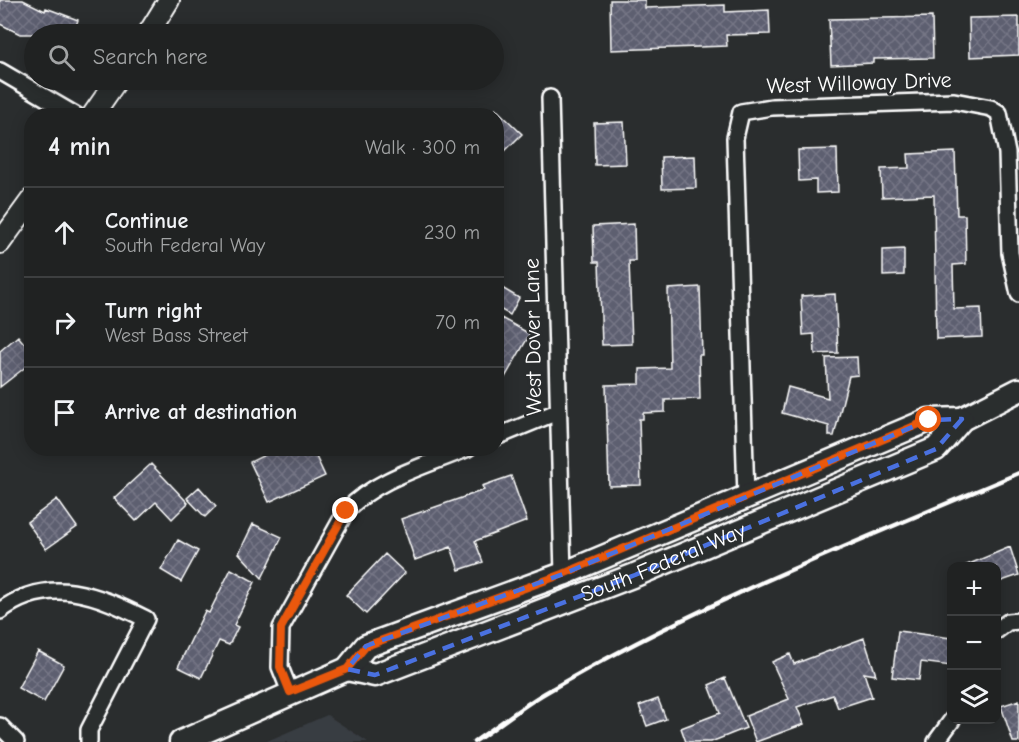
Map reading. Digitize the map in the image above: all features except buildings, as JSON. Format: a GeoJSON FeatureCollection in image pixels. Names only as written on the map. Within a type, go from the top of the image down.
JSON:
{"type":"FeatureCollection","features":[{"type":"Feature","properties":{"kind":"main road","name":"South Federal Way"},"geometry":{"type":"LineString","coordinates":[[181,742],[290,692],[347,669],[366,646],[563,574],[929,420],[962,418],[1019,390]]}},
{"type":"Feature","properties":{"kind":"main road","name":"South Federal Way"},"geometry":{"type":"LineString","coordinates":[[347,669],[375,675],[635,575],[936,449],[962,418]]}},
{"type":"Feature","properties":{"kind":"street"},"geometry":{"type":"LineString","coordinates":[[154,24],[169,0]]}},
{"type":"Feature","properties":{"kind":"street"},"geometry":{"type":"LineString","coordinates":[[0,71],[24,85]]}},
{"type":"Feature","properties":{"kind":"street"},"geometry":{"type":"LineString","coordinates":[[33,90],[63,108]]}},
{"type":"Feature","properties":{"kind":"street"},"geometry":{"type":"LineString","coordinates":[[98,108],[110,90]]}},
{"type":"Feature","properties":{"kind":"street","name":"West Dover Lane"},"geometry":{"type":"LineString","coordinates":[[550,98],[563,574]]}},
{"type":"Feature","properties":{"kind":"street","name":"West Willoway Drive"},"geometry":{"type":"LineString","coordinates":[[746,497],[735,138],[741,112],[772,107],[954,101],[991,108],[999,113],[1007,153],[1010,253],[1019,294]]}},
{"type":"Feature","properties":{"kind":"street"},"geometry":{"type":"LineString","coordinates":[[0,243],[24,210]]}},
{"type":"Feature","properties":{"kind":"street"},"geometry":{"type":"LineString","coordinates":[[504,434],[557,412]]}},
{"type":"Feature","properties":{"kind":"street"},"geometry":{"type":"LineString","coordinates":[[290,692],[280,667],[281,628],[346,511],[361,495],[381,484],[449,456]]}},
{"type":"Feature","properties":{"kind":"street"},"geometry":{"type":"LineString","coordinates":[[0,611],[17,600],[38,593],[83,592],[104,598],[147,619],[89,730],[89,742]]}},
{"type":"Feature","properties":{"kind":"street"},"geometry":{"type":"LineString","coordinates":[[1001,627],[1008,622],[1019,621]]}},
{"type":"Feature","properties":{"kind":"street"},"geometry":{"type":"LineString","coordinates":[[936,742],[949,724]]}},
{"type":"Feature","properties":{"kind":"street"},"geometry":{"type":"LineString","coordinates":[[0,726],[16,742]]}},
{"type":"Feature","properties":{"kind":"highlighted area"},"geometry":{"type":"Polygon","coordinates":[[[962,419],[936,449],[635,575],[375,675],[347,669],[366,646],[563,574],[929,420],[962,419]]]}},
{"type":"Feature","properties":{"kind":"shaded area"},"geometry":{"type":"Polygon","coordinates":[[[327,715],[368,742],[265,742],[327,715]]]}},
{"type":"Feature","properties":{"kind":"railway"},"geometry":{"type":"LineString","coordinates":[[474,742],[545,693],[660,631],[779,575],[1019,473]]}},
{"type":"Feature","properties":{"kind":"route"},"geometry":{"type":"LineString","coordinates":[[346,511],[281,628],[280,667],[290,692],[347,669],[366,646],[563,574],[929,420]]}}]}
